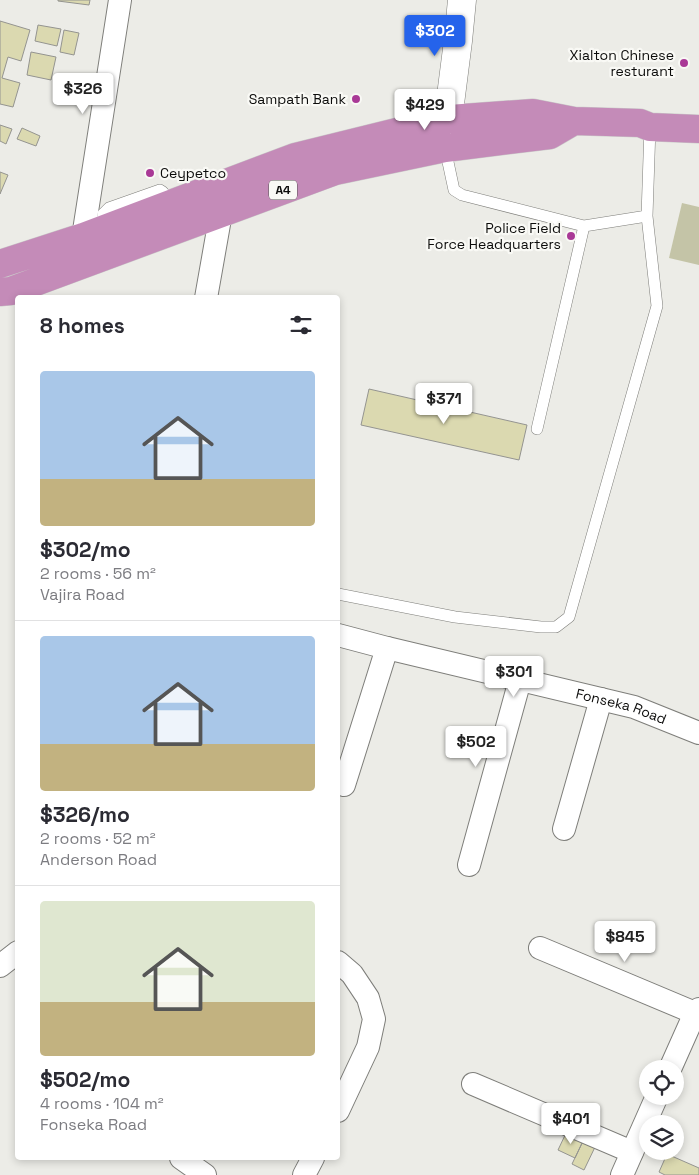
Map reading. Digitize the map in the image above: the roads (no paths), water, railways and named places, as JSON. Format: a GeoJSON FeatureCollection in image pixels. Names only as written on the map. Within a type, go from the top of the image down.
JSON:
{"type":"FeatureCollection","features":[{"type":"Feature","properties":{"kind":"highway","name":"A4"},"geometry":{"type":"LineString","coordinates":[[0,264],[92,233],[295,157],[448,119],[533,113],[574,121],[640,123],[650,127],[699,129]]}},
{"type":"Feature","properties":{"kind":"highway","name":"A4"},"geometry":{"type":"LineString","coordinates":[[0,292],[11,291],[335,171],[444,148],[550,134],[574,121]]}},
{"type":"Feature","properties":{"kind":"main road"},"geometry":{"type":"LineString","coordinates":[[444,148],[462,0]]}},
{"type":"Feature","properties":{"kind":"street"},"geometry":{"type":"LineString","coordinates":[[92,233],[120,0]]}},
{"type":"Feature","properties":{"kind":"street"},"geometry":{"type":"LineString","coordinates":[[207,295],[221,213]]}},
{"type":"Feature","properties":{"kind":"street","name":"Fonseka Road"},"geometry":{"type":"LineString","coordinates":[[340,636],[634,707],[699,733]]}},
{"type":"Feature","properties":{"kind":"street"},"geometry":{"type":"LineString","coordinates":[[344,785],[387,648]]}},
{"type":"Feature","properties":{"kind":"street"},"geometry":{"type":"LineString","coordinates":[[469,865],[520,680]]}},
{"type":"Feature","properties":{"kind":"street"},"geometry":{"type":"LineString","coordinates":[[564,829],[601,699]]}},
{"type":"Feature","properties":{"kind":"street"},"geometry":{"type":"LineString","coordinates":[[540,948],[697,1011],[674,1060]]}},
{"type":"Feature","properties":{"kind":"street"},"geometry":{"type":"LineString","coordinates":[[0,966],[15,954]]}},
{"type":"Feature","properties":{"kind":"street"},"geometry":{"type":"LineString","coordinates":[[340,964],[352,974],[368,998],[374,1019],[368,1047],[340,1107]]}},
{"type":"Feature","properties":{"kind":"street"},"geometry":{"type":"LineString","coordinates":[[473,1084],[632,1152]]}},
{"type":"Feature","properties":{"kind":"street"},"geometry":{"type":"LineString","coordinates":[[622,1175],[653,1105]]}},
{"type":"Feature","properties":{"kind":"street"},"geometry":{"type":"LineString","coordinates":[[184,1160],[205,1175]]}},
{"type":"Feature","properties":{"kind":"street"},"geometry":{"type":"LineString","coordinates":[[304,1175],[312,1160]]}},
{"type":"Feature","properties":{"kind":"lane"},"geometry":{"type":"LineString","coordinates":[[340,594],[455,617],[541,627],[556,627],[569,617],[657,306],[647,216],[650,127]]}},
{"type":"Feature","properties":{"kind":"lane"},"geometry":{"type":"LineString","coordinates":[[444,148],[454,190],[462,195],[584,226],[647,216]]}},
{"type":"Feature","properties":{"kind":"lane"},"geometry":{"type":"LineString","coordinates":[[536,429],[584,226]]}},
{"type":"Feature","properties":{"kind":"place","name":"Xialton Chinese resturant"},"geometry":{"type":"Point","coordinates":[684,63]}},
{"type":"Feature","properties":{"kind":"place","name":"Sampath Bank"},"geometry":{"type":"Point","coordinates":[356,99]}},
{"type":"Feature","properties":{"kind":"place","name":"Ceypetco"},"geometry":{"type":"Point","coordinates":[150,173]}},
{"type":"Feature","properties":{"kind":"place","name":"Police Field Force Headquarters"},"geometry":{"type":"Point","coordinates":[571,236]}}]}
